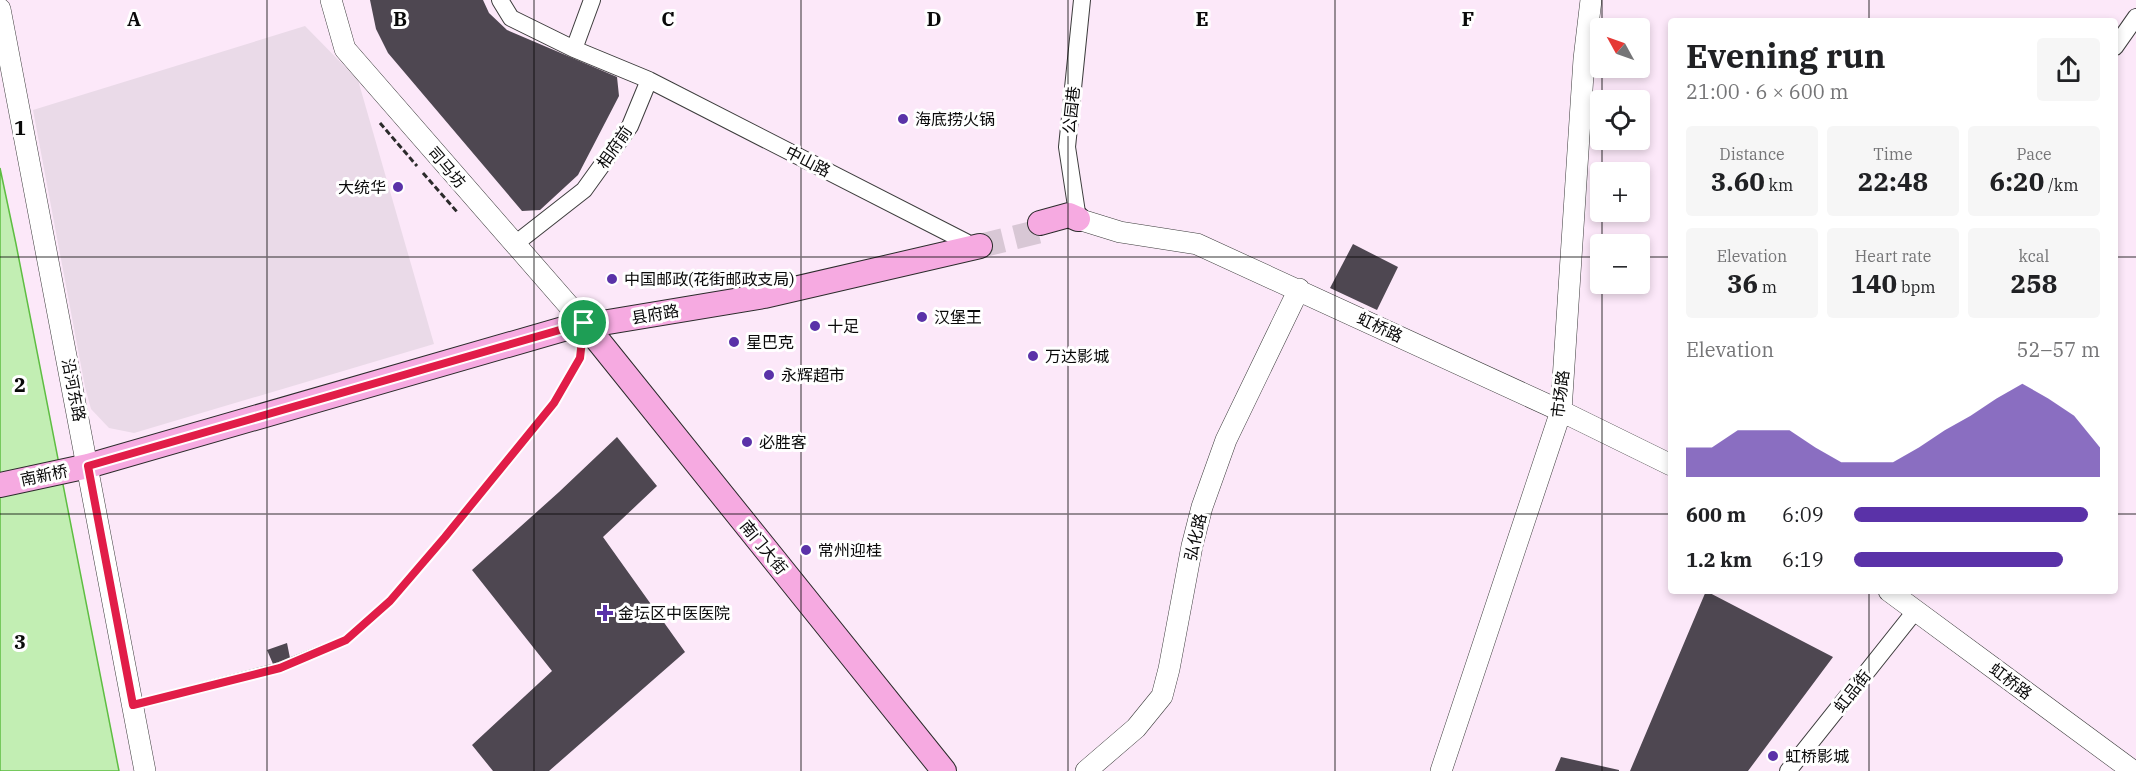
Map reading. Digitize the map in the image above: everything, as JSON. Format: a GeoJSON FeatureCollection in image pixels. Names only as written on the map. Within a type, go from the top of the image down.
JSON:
{"type":"FeatureCollection","features":[{"type":"Feature","properties":{"kind":"main road"},"geometry":{"type":"LineString","coordinates":[[1041,227],[1069,224],[1078,219]]}},
{"type":"Feature","properties":{"kind":"main road","name":"县府路"},"geometry":{"type":"LineString","coordinates":[[88,466],[584,323],[596,324],[764,296],[975,242]]}},
{"type":"Feature","properties":{"kind":"main road","name":"南门大街"},"geometry":{"type":"LineString","coordinates":[[584,323],[944,771]]}},
{"type":"Feature","properties":{"kind":"main road","name":"南新桥"},"geometry":{"type":"LineString","coordinates":[[0,485],[88,466]]}},
{"type":"Feature","properties":{"kind":"street","name":"司马坊"},"geometry":{"type":"LineString","coordinates":[[331,0],[345,49],[584,323]]}},
{"type":"Feature","properties":{"kind":"street"},"geometry":{"type":"LineString","coordinates":[[500,0],[511,18],[574,49],[649,80]]}},
{"type":"Feature","properties":{"kind":"street"},"geometry":{"type":"LineString","coordinates":[[574,49],[592,0]]}},
{"type":"Feature","properties":{"kind":"street","name":"公园巷"},"geometry":{"type":"LineString","coordinates":[[1078,219],[1067,147],[1082,0]]}},
{"type":"Feature","properties":{"kind":"street","name":"市场路"},"geometry":{"type":"LineString","coordinates":[[1441,771],[1561,411],[1584,59],[1591,0]]}},
{"type":"Feature","properties":{"kind":"street","name":"沿河东路"},"geometry":{"type":"LineString","coordinates":[[0,9],[145,771]]}},
{"type":"Feature","properties":{"kind":"street"},"geometry":{"type":"LineString","coordinates":[[2118,43],[2136,17]]}},
{"type":"Feature","properties":{"kind":"street","name":"相府前"},"geometry":{"type":"LineString","coordinates":[[515,244],[584,190],[630,126],[649,80]]}},
{"type":"Feature","properties":{"kind":"street","name":"中山路"},"geometry":{"type":"LineString","coordinates":[[649,80],[975,242]]}},
{"type":"Feature","properties":{"kind":"street","name":"虹桥路"},"geometry":{"type":"LineString","coordinates":[[1078,219],[1120,232],[1197,244],[1561,411],[1668,464]]}},
{"type":"Feature","properties":{"kind":"street","name":"弘化路"},"geometry":{"type":"LineString","coordinates":[[1086,771],[1136,728],[1162,696],[1202,507],[1226,440],[1299,289]]}},
{"type":"Feature","properties":{"kind":"street","name":"虹桥路"},"geometry":{"type":"LineString","coordinates":[[1893,594],[2133,771]]}},
{"type":"Feature","properties":{"kind":"street","name":"虹品街"},"geometry":{"type":"LineString","coordinates":[[1788,771],[1916,610]]}},
{"type":"Feature","properties":{"kind":"lane"},"geometry":{"type":"LineString","coordinates":[[133,705],[280,668],[346,640],[390,601],[554,403],[580,358],[584,323]]}},
{"type":"Feature","properties":{"kind":"path"},"geometry":{"type":"LineString","coordinates":[[380,123],[417,166]]}},
{"type":"Feature","properties":{"kind":"path"},"geometry":{"type":"LineString","coordinates":[[423,173],[458,213]]}},
{"type":"Feature","properties":{"kind":"shaded area"},"geometry":{"type":"Polygon","coordinates":[[[305,26],[358,80],[434,344],[134,433],[109,428],[91,409],[85,387],[33,110],[305,26]]]}},
{"type":"Feature","properties":{"kind":"shaded area"},"geometry":{"type":"Polygon","coordinates":[[[0,168],[16,244],[119,771],[0,771],[0,168]]]}},
{"type":"Feature","properties":{"kind":"building"},"geometry":{"type":"Polygon","coordinates":[[[370,0],[483,0],[489,13],[507,30],[617,77],[619,96],[578,175],[540,210],[522,211],[388,53],[376,29],[370,0]]]}},
{"type":"Feature","properties":{"kind":"building"},"geometry":{"type":"Polygon","coordinates":[[[1353,244],[1398,267],[1377,310],[1330,288],[1353,244]]]}},
{"type":"Feature","properties":{"kind":"building"},"geometry":{"type":"Polygon","coordinates":[[[617,437],[657,486],[603,537],[685,652],[549,771],[493,771],[472,745],[552,671],[472,570],[617,437]]]}},
{"type":"Feature","properties":{"kind":"building"},"geometry":{"type":"Polygon","coordinates":[[[1705,594],[1712,594],[1833,657],[1748,771],[1630,771],[1705,594]]]}},
{"type":"Feature","properties":{"kind":"building"},"geometry":{"type":"Polygon","coordinates":[[[287,643],[290,658],[273,664],[267,650],[287,643]]]}},
{"type":"Feature","properties":{"kind":"building"},"geometry":{"type":"Polygon","coordinates":[[[1561,757],[1619,770],[1619,771],[1555,771],[1561,757]]]}},
{"type":"Feature","properties":{"kind":"tunnel"},"geometry":{"type":"LineString","coordinates":[[980,246],[1041,231]]}},
{"type":"Feature","properties":{"kind":"place","name":"海底捞火锅"},"geometry":{"type":"Point","coordinates":[903,119]}},
{"type":"Feature","properties":{"kind":"place","name":"大统华"},"geometry":{"type":"Point","coordinates":[398,187]}},
{"type":"Feature","properties":{"kind":"place","name":"中国邮政(花街邮政支局)"},"geometry":{"type":"Point","coordinates":[612,279]}},
{"type":"Feature","properties":{"kind":"place","name":"汉堡王"},"geometry":{"type":"Point","coordinates":[922,317]}},
{"type":"Feature","properties":{"kind":"place","name":"十足"},"geometry":{"type":"Point","coordinates":[815,326]}},
{"type":"Feature","properties":{"kind":"place","name":"星巴克"},"geometry":{"type":"Point","coordinates":[734,342]}},
{"type":"Feature","properties":{"kind":"place","name":"万达影城"},"geometry":{"type":"Point","coordinates":[1033,356]}},
{"type":"Feature","properties":{"kind":"place","name":"永辉超市"},"geometry":{"type":"Point","coordinates":[769,375]}},
{"type":"Feature","properties":{"kind":"place","name":"必胜客"},"geometry":{"type":"Point","coordinates":[747,442]}},
{"type":"Feature","properties":{"kind":"place","name":"常州迎桂"},"geometry":{"type":"Point","coordinates":[806,550]}},
{"type":"Feature","properties":{"kind":"place","name":"金坛区中医医院"},"geometry":{"type":"Point","coordinates":[605,613]}},
{"type":"Feature","properties":{"kind":"place","name":"虹桥影城"},"geometry":{"type":"Point","coordinates":[1773,756]}},
{"type":"Feature","properties":{"kind":"route"},"geometry":{"type":"LineString","coordinates":[[584,323],[580,358],[554,403],[390,601],[346,640],[280,668],[133,705],[88,466],[584,323]]}}]}
